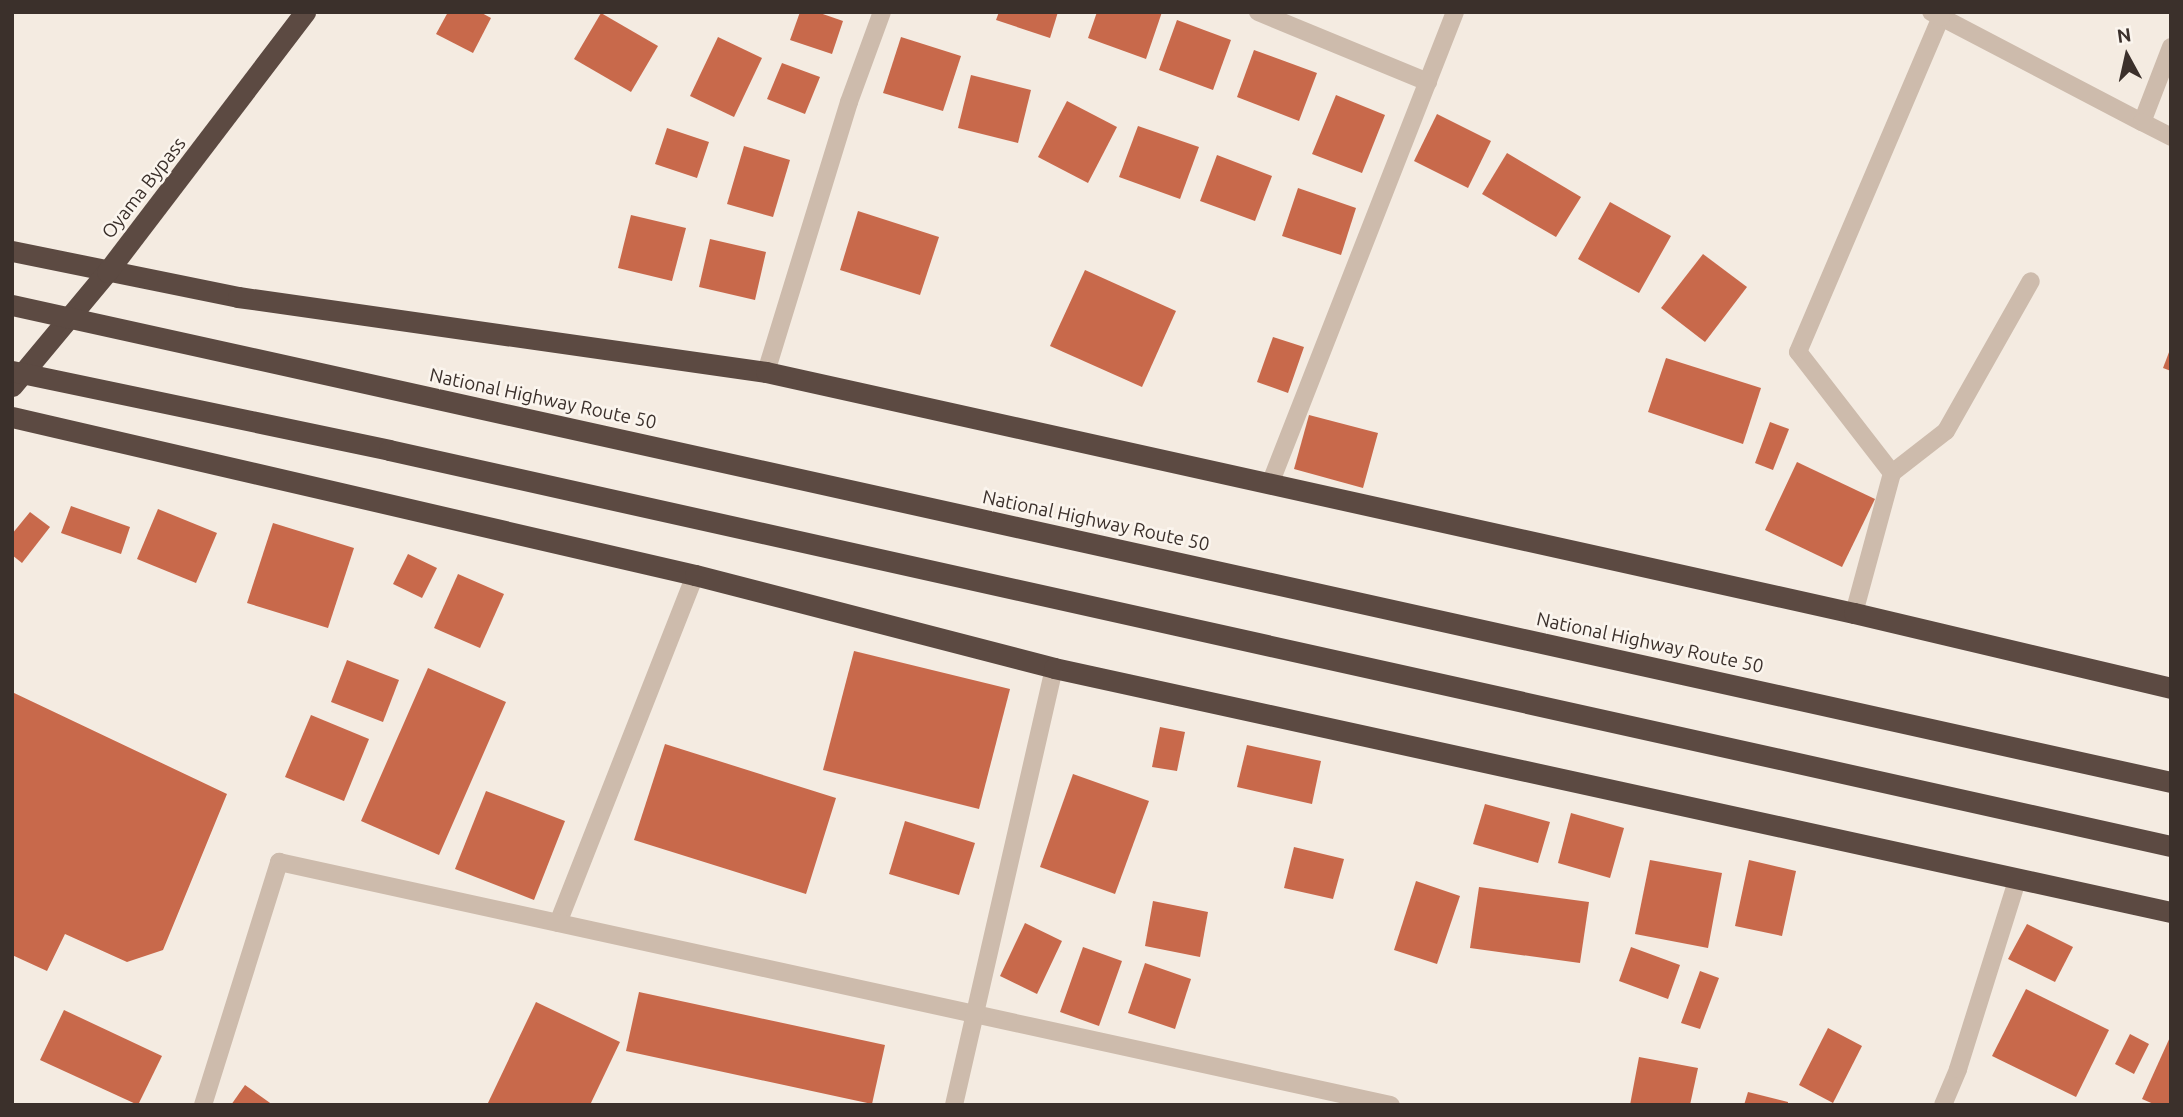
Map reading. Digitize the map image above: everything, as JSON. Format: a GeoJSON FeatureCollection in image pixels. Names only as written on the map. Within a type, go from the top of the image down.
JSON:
{"type":"FeatureCollection","features":[{"type":"Feature","properties":{"kind":"highway","name":"Oyama Bypass"},"geometry":{"type":"LineString","coordinates":[[12,386],[107,272],[305,12]]}},
{"type":"Feature","properties":{"kind":"highway"},"geometry":{"type":"LineString","coordinates":[[12,251],[238,297],[766,372],[1854,613],[2171,688]]}},
{"type":"Feature","properties":{"kind":"highway","name":"National Highway Route 50"},"geometry":{"type":"LineString","coordinates":[[12,306],[2171,782]]}},
{"type":"Feature","properties":{"kind":"highway"},"geometry":{"type":"LineString","coordinates":[[12,370],[416,456],[2171,846]]}},
{"type":"Feature","properties":{"kind":"highway"},"geometry":{"type":"LineString","coordinates":[[12,418],[695,575],[1054,668],[2171,912]]}},
{"type":"Feature","properties":{"kind":"street"},"geometry":{"type":"LineString","coordinates":[[766,372],[849,102],[882,12]]}},
{"type":"Feature","properties":{"kind":"street"},"geometry":{"type":"LineString","coordinates":[[1258,12],[1428,82]]}},
{"type":"Feature","properties":{"kind":"street"},"geometry":{"type":"LineString","coordinates":[[1270,485],[1455,12]]}},
{"type":"Feature","properties":{"kind":"street"},"geometry":{"type":"LineString","coordinates":[[1892,473],[1798,352],[1936,15],[2171,137]]}},
{"type":"Feature","properties":{"kind":"street"},"geometry":{"type":"LineString","coordinates":[[2142,122],[2171,47]]}},
{"type":"Feature","properties":{"kind":"street"},"geometry":{"type":"LineString","coordinates":[[1854,613],[1892,473],[1946,430],[2031,281]]}},
{"type":"Feature","properties":{"kind":"street"},"geometry":{"type":"LineString","coordinates":[[558,923],[695,575]]}},
{"type":"Feature","properties":{"kind":"street"},"geometry":{"type":"LineString","coordinates":[[954,1105],[1054,668]]}},
{"type":"Feature","properties":{"kind":"street"},"geometry":{"type":"LineString","coordinates":[[203,1105],[279,862],[974,1015],[1301,1083],[1391,1105]]}},
{"type":"Feature","properties":{"kind":"street"},"geometry":{"type":"LineString","coordinates":[[1943,1105],[1958,1069],[2018,878]]}},
{"type":"Feature","properties":{"kind":"building"},"geometry":{"type":"Polygon","coordinates":[[[448,12],[480,12],[491,18],[473,53],[436,34],[448,12]]]}},
{"type":"Feature","properties":{"kind":"building"},"geometry":{"type":"Polygon","coordinates":[[[800,12],[817,12],[843,21],[832,54],[790,40],[800,12]]]}},
{"type":"Feature","properties":{"kind":"building"},"geometry":{"type":"Polygon","coordinates":[[[999,12],[1058,12],[1050,38],[996,20],[999,12]]]}},
{"type":"Feature","properties":{"kind":"building"},"geometry":{"type":"Polygon","coordinates":[[[1097,12],[1162,12],[1146,59],[1088,38],[1097,12]]]}},
{"type":"Feature","properties":{"kind":"building"},"geometry":{"type":"Polygon","coordinates":[[[601,13],[658,46],[631,92],[574,59],[601,13]]]}},
{"type":"Feature","properties":{"kind":"building"},"geometry":{"type":"Polygon","coordinates":[[[1177,20],[1231,40],[1213,90],[1159,70],[1177,20]]]}},
{"type":"Feature","properties":{"kind":"building"},"geometry":{"type":"Polygon","coordinates":[[[718,37],[762,58],[734,117],[690,96],[718,37]]]}},
{"type":"Feature","properties":{"kind":"building"},"geometry":{"type":"Polygon","coordinates":[[[901,37],[961,56],[943,111],[883,93],[901,37]]]}},
{"type":"Feature","properties":{"kind":"building"},"geometry":{"type":"Polygon","coordinates":[[[1254,50],[1317,73],[1299,121],[1237,97],[1254,50]]]}},
{"type":"Feature","properties":{"kind":"building"},"geometry":{"type":"Polygon","coordinates":[[[782,63],[820,77],[805,114],[767,99],[782,63]]]}},
{"type":"Feature","properties":{"kind":"building"},"geometry":{"type":"Polygon","coordinates":[[[971,75],[1031,90],[1018,143],[958,128],[971,75]]]}},
{"type":"Feature","properties":{"kind":"building"},"geometry":{"type":"Polygon","coordinates":[[[1336,95],[1385,115],[1362,173],[1312,154],[1336,95]]]}},
{"type":"Feature","properties":{"kind":"building"},"geometry":{"type":"Polygon","coordinates":[[[1067,101],[1117,127],[1088,183],[1038,157],[1067,101]]]}},
{"type":"Feature","properties":{"kind":"building"},"geometry":{"type":"Polygon","coordinates":[[[1437,114],[1491,141],[1468,188],[1414,161],[1437,114]]]}},
{"type":"Feature","properties":{"kind":"building"},"geometry":{"type":"Polygon","coordinates":[[[1138,126],[1199,147],[1180,199],[1119,177],[1138,126]]]}},
{"type":"Feature","properties":{"kind":"building"},"geometry":{"type":"Polygon","coordinates":[[[667,128],[709,142],[697,178],[655,164],[667,128]]]}},
{"type":"Feature","properties":{"kind":"building"},"geometry":{"type":"Polygon","coordinates":[[[744,146],[790,160],[773,217],[727,204],[744,146]]]}},
{"type":"Feature","properties":{"kind":"building"},"geometry":{"type":"Polygon","coordinates":[[[1507,153],[1581,197],[1556,237],[1482,194],[1507,153]]]}},
{"type":"Feature","properties":{"kind":"building"},"geometry":{"type":"Polygon","coordinates":[[[1217,155],[1272,176],[1255,221],[1200,201],[1217,155]]]}},
{"type":"Feature","properties":{"kind":"building"},"geometry":{"type":"Polygon","coordinates":[[[1298,188],[1356,208],[1341,255],[1282,236],[1298,188]]]}},
{"type":"Feature","properties":{"kind":"building"},"geometry":{"type":"Polygon","coordinates":[[[1610,202],[1671,236],[1639,293],[1578,259],[1610,202]]]}},
{"type":"Feature","properties":{"kind":"building"},"geometry":{"type":"Polygon","coordinates":[[[858,211],[939,237],[920,295],[840,270],[858,211]]]}},
{"type":"Feature","properties":{"kind":"building"},"geometry":{"type":"Polygon","coordinates":[[[631,215],[686,228],[672,281],[618,268],[631,215]]]}},
{"type":"Feature","properties":{"kind":"building"},"geometry":{"type":"Polygon","coordinates":[[[710,239],[766,252],[755,300],[699,287],[710,239]]]}},
{"type":"Feature","properties":{"kind":"building"},"geometry":{"type":"Polygon","coordinates":[[[1703,254],[1747,287],[1705,342],[1661,308],[1703,254]]]}},
{"type":"Feature","properties":{"kind":"building"},"geometry":{"type":"Polygon","coordinates":[[[1085,270],[1176,311],[1142,387],[1050,346],[1085,270]]]}},
{"type":"Feature","properties":{"kind":"building"},"geometry":{"type":"Polygon","coordinates":[[[1273,337],[1304,347],[1288,393],[1257,382],[1273,337]]]}},
{"type":"Feature","properties":{"kind":"building"},"geometry":{"type":"Polygon","coordinates":[[[2171,347],[2171,371],[2163,368],[2171,347]]]}},
{"type":"Feature","properties":{"kind":"building"},"geometry":{"type":"Polygon","coordinates":[[[1666,358],[1761,388],[1743,444],[1648,412],[1666,358]]]}},
{"type":"Feature","properties":{"kind":"building"},"geometry":{"type":"Polygon","coordinates":[[[1309,415],[1378,433],[1363,488],[1294,469],[1309,415]]]}},
{"type":"Feature","properties":{"kind":"building"},"geometry":{"type":"Polygon","coordinates":[[[1770,422],[1789,429],[1773,470],[1755,463],[1770,422]]]}},
{"type":"Feature","properties":{"kind":"building"},"geometry":{"type":"Polygon","coordinates":[[[1797,462],[1875,499],[1842,567],[1765,530],[1797,462]]]}},
{"type":"Feature","properties":{"kind":"building"},"geometry":{"type":"Polygon","coordinates":[[[71,506],[130,527],[121,554],[61,533],[71,506]]]}},
{"type":"Feature","properties":{"kind":"building"},"geometry":{"type":"Polygon","coordinates":[[[158,509],[217,533],[196,583],[137,559],[158,509]]]}},
{"type":"Feature","properties":{"kind":"building"},"geometry":{"type":"Polygon","coordinates":[[[30,512],[50,527],[22,563],[12,555],[12,534],[30,512]]]}},
{"type":"Feature","properties":{"kind":"building"},"geometry":{"type":"Polygon","coordinates":[[[273,523],[354,548],[328,628],[247,603],[273,523]]]}},
{"type":"Feature","properties":{"kind":"building"},"geometry":{"type":"Polygon","coordinates":[[[408,554],[437,568],[422,598],[393,584],[408,554]]]}},
{"type":"Feature","properties":{"kind":"building"},"geometry":{"type":"Polygon","coordinates":[[[458,574],[504,594],[480,648],[434,628],[458,574]]]}},
{"type":"Feature","properties":{"kind":"building"},"geometry":{"type":"Polygon","coordinates":[[[854,651],[1010,689],[979,809],[823,770],[854,651]]]}},
{"type":"Feature","properties":{"kind":"building"},"geometry":{"type":"Polygon","coordinates":[[[347,660],[399,680],[383,722],[331,702],[347,660]]]}},
{"type":"Feature","properties":{"kind":"building"},"geometry":{"type":"Polygon","coordinates":[[[428,668],[506,702],[439,855],[361,821],[428,668]]]}},
{"type":"Feature","properties":{"kind":"building"},"geometry":{"type":"Polygon","coordinates":[[[12,692],[227,794],[163,950],[127,962],[65,934],[47,971],[12,955],[12,692]]]}},
{"type":"Feature","properties":{"kind":"building"},"geometry":{"type":"Polygon","coordinates":[[[311,715],[369,739],[344,801],[285,777],[311,715]]]}},
{"type":"Feature","properties":{"kind":"building"},"geometry":{"type":"Polygon","coordinates":[[[1160,727],[1185,732],[1177,771],[1152,767],[1160,727]]]}},
{"type":"Feature","properties":{"kind":"building"},"geometry":{"type":"Polygon","coordinates":[[[665,744],[836,798],[806,894],[634,840],[665,744]]]}},
{"type":"Feature","properties":{"kind":"building"},"geometry":{"type":"Polygon","coordinates":[[[1247,745],[1321,761],[1312,804],[1237,787],[1247,745]]]}},
{"type":"Feature","properties":{"kind":"building"},"geometry":{"type":"Polygon","coordinates":[[[1073,774],[1149,801],[1115,894],[1040,867],[1073,774]]]}},
{"type":"Feature","properties":{"kind":"building"},"geometry":{"type":"Polygon","coordinates":[[[486,791],[565,821],[534,900],[455,869],[486,791]]]}},
{"type":"Feature","properties":{"kind":"building"},"geometry":{"type":"Polygon","coordinates":[[[1485,804],[1550,822],[1538,863],[1473,844],[1485,804]]]}},
{"type":"Feature","properties":{"kind":"building"},"geometry":{"type":"Polygon","coordinates":[[[1571,813],[1624,828],[1610,878],[1558,863],[1571,813]]]}},
{"type":"Feature","properties":{"kind":"building"},"geometry":{"type":"Polygon","coordinates":[[[905,821],[975,843],[959,895],[889,874],[905,821]]]}},
{"type":"Feature","properties":{"kind":"building"},"geometry":{"type":"Polygon","coordinates":[[[1294,847],[1344,859],[1333,899],[1284,888],[1294,847]]]}},
{"type":"Feature","properties":{"kind":"building"},"geometry":{"type":"Polygon","coordinates":[[[1650,860],[1722,873],[1708,948],[1635,934],[1650,860]]]}},
{"type":"Feature","properties":{"kind":"building"},"geometry":{"type":"Polygon","coordinates":[[[1749,860],[1796,871],[1782,936],[1735,926],[1749,860]]]}},
{"type":"Feature","properties":{"kind":"building"},"geometry":{"type":"Polygon","coordinates":[[[1416,881],[1460,896],[1437,964],[1394,950],[1416,881]]]}},
{"type":"Feature","properties":{"kind":"building"},"geometry":{"type":"Polygon","coordinates":[[[1479,887],[1589,902],[1580,963],[1470,948],[1479,887]]]}},
{"type":"Feature","properties":{"kind":"building"},"geometry":{"type":"Polygon","coordinates":[[[1153,901],[1208,912],[1200,957],[1145,946],[1153,901]]]}},
{"type":"Feature","properties":{"kind":"building"},"geometry":{"type":"Polygon","coordinates":[[[1025,923],[1062,941],[1037,994],[1000,976],[1025,923]]]}},
{"type":"Feature","properties":{"kind":"building"},"geometry":{"type":"Polygon","coordinates":[[[2027,924],[2073,947],[2055,982],[2008,959],[2027,924]]]}},
{"type":"Feature","properties":{"kind":"building"},"geometry":{"type":"Polygon","coordinates":[[[1083,947],[1122,961],[1099,1026],[1060,1012],[1083,947]]]}},
{"type":"Feature","properties":{"kind":"building"},"geometry":{"type":"Polygon","coordinates":[[[1631,947],[1680,965],[1668,999],[1619,981],[1631,947]]]}},
{"type":"Feature","properties":{"kind":"building"},"geometry":{"type":"Polygon","coordinates":[[[1145,963],[1191,979],[1175,1029],[1128,1013],[1145,963]]]}},
{"type":"Feature","properties":{"kind":"building"},"geometry":{"type":"Polygon","coordinates":[[[1700,971],[1719,978],[1700,1029],[1681,1023],[1700,971]]]}},
{"type":"Feature","properties":{"kind":"building"},"geometry":{"type":"Polygon","coordinates":[[[2026,989],[2109,1030],[2076,1097],[1992,1056],[2026,989]]]}},
{"type":"Feature","properties":{"kind":"building"},"geometry":{"type":"Polygon","coordinates":[[[639,992],[885,1045],[872,1104],[626,1051],[639,992]]]}},
{"type":"Feature","properties":{"kind":"building"},"geometry":{"type":"Polygon","coordinates":[[[536,1002],[620,1042],[590,1105],[487,1105],[536,1002]]]}},
{"type":"Feature","properties":{"kind":"building"},"geometry":{"type":"Polygon","coordinates":[[[64,1010],[162,1056],[138,1105],[40,1060],[64,1010]]]}},
{"type":"Feature","properties":{"kind":"building"},"geometry":{"type":"Polygon","coordinates":[[[1828,1028],[1862,1046],[1833,1103],[1799,1085],[1828,1028]]]}},
{"type":"Feature","properties":{"kind":"building"},"geometry":{"type":"Polygon","coordinates":[[[2130,1034],[2149,1044],[2134,1074],[2115,1064],[2130,1034]]]}},
{"type":"Feature","properties":{"kind":"building"},"geometry":{"type":"Polygon","coordinates":[[[2171,1035],[2171,1105],[2156,1105],[2142,1099],[2171,1035]]]}},
{"type":"Feature","properties":{"kind":"building"},"geometry":{"type":"Polygon","coordinates":[[[1639,1057],[1698,1068],[1690,1105],[1630,1105],[1639,1057]]]}},
{"type":"Feature","properties":{"kind":"building"},"geometry":{"type":"Polygon","coordinates":[[[245,1085],[273,1105],[231,1105],[245,1085]]]}},
{"type":"Feature","properties":{"kind":"building"},"geometry":{"type":"Polygon","coordinates":[[[1748,1092],[1788,1102],[1788,1105],[1744,1105],[1748,1092]]]}}]}
